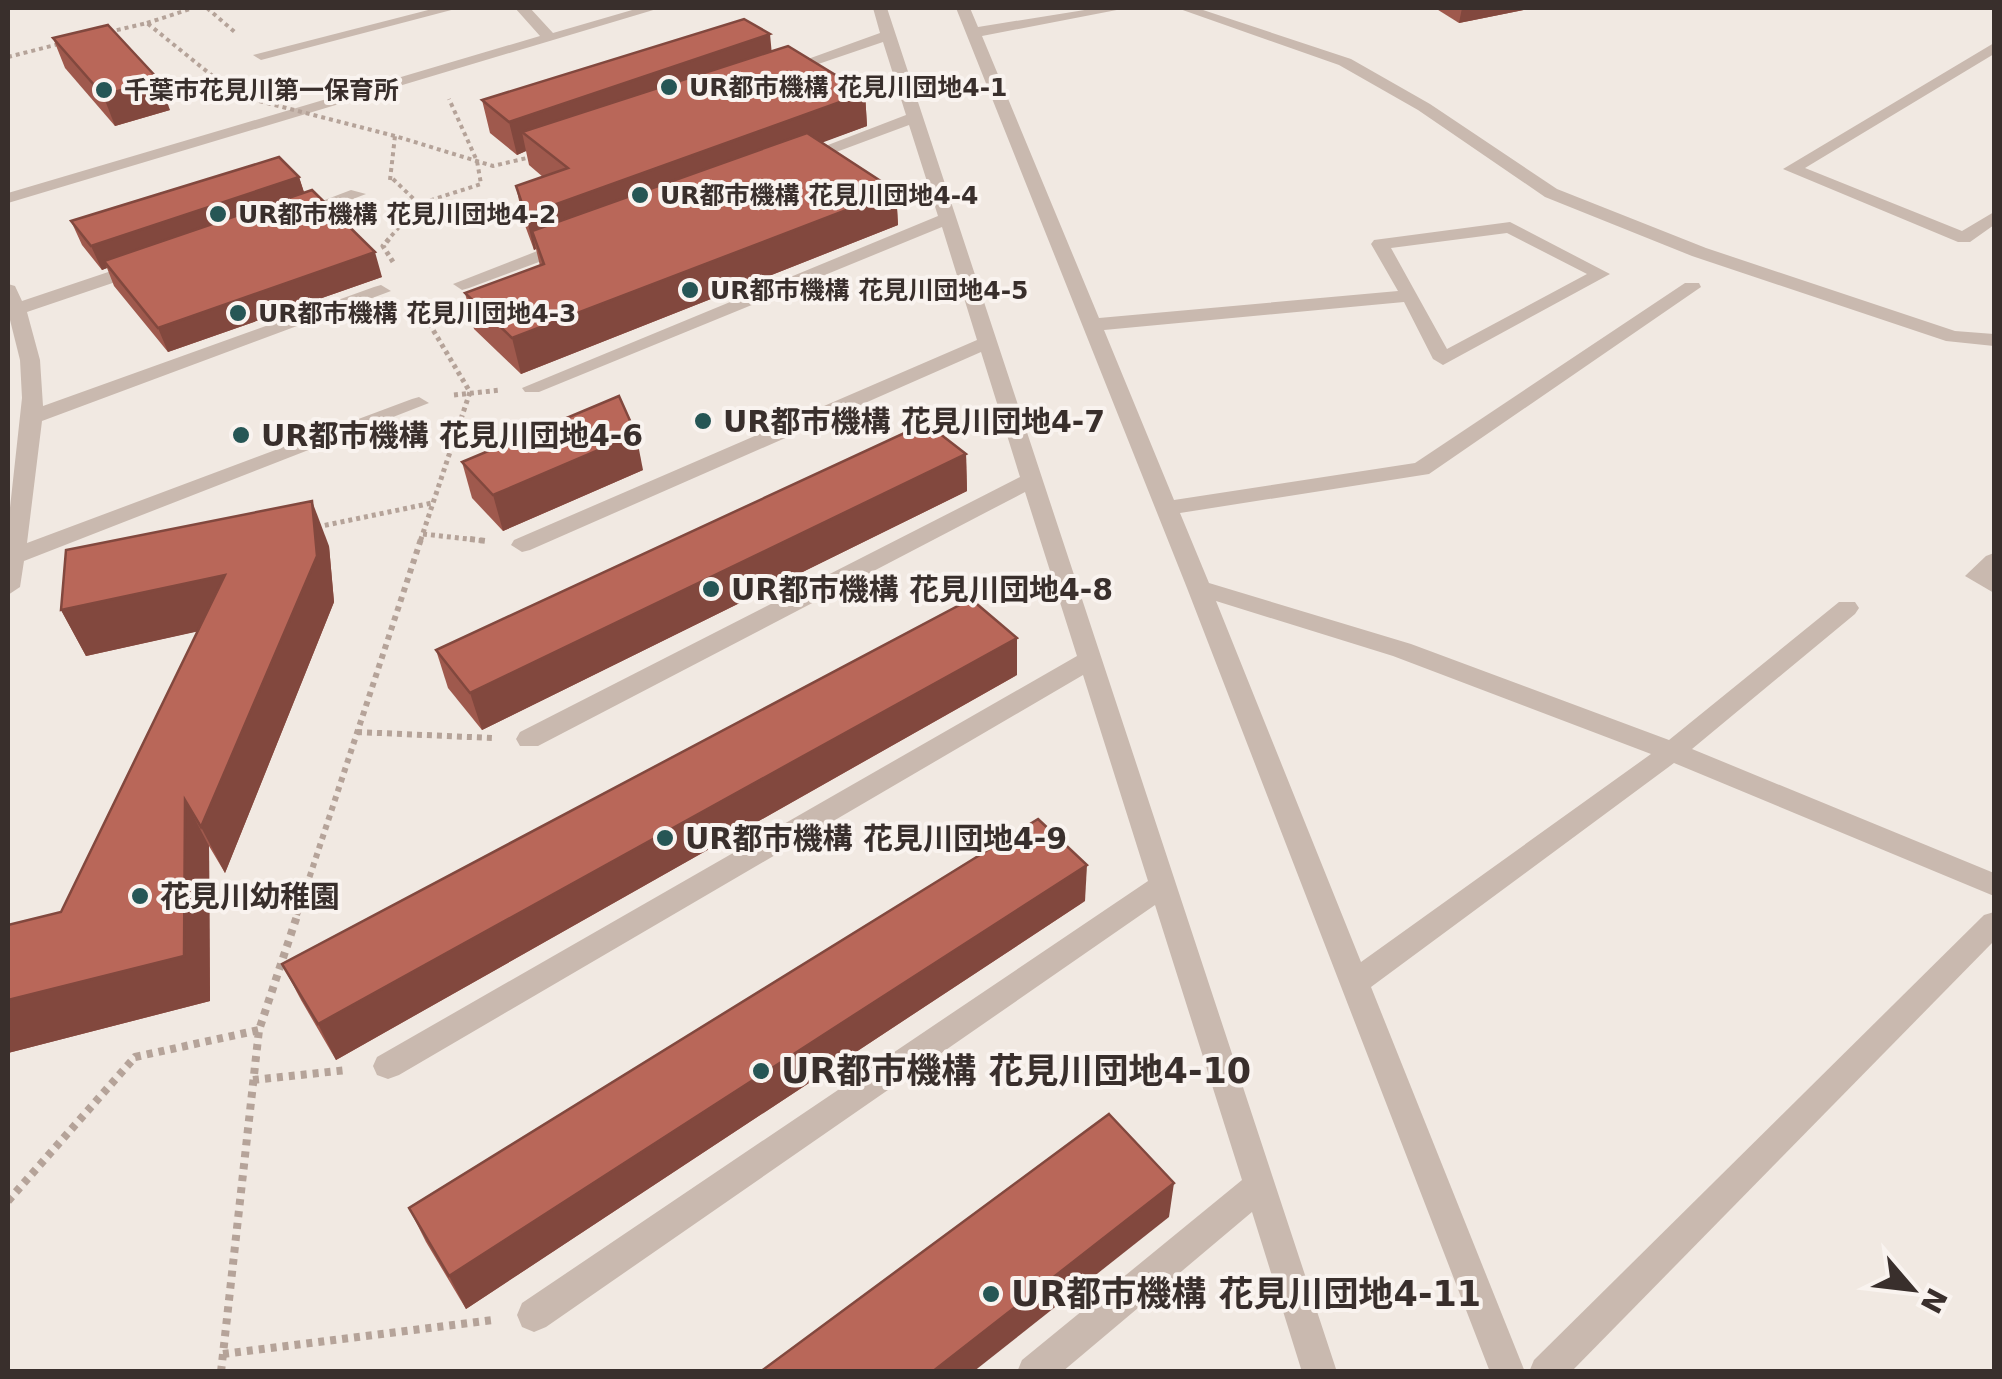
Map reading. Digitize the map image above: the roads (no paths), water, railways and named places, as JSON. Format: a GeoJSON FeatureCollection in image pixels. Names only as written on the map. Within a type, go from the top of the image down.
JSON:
{"type":"FeatureCollection","features":[{"type":"Feature","properties":{"kind":"street"},"geometry":{"type":"LineString","coordinates":[[261,55],[452,8]]}},
{"type":"Feature","properties":{"kind":"street"},"geometry":{"type":"LineString","coordinates":[[522,8],[549,36]]}},
{"type":"Feature","properties":{"kind":"street"},"geometry":{"type":"LineString","coordinates":[[8,198],[652,8]]}},
{"type":"Feature","properties":{"kind":"street"},"geometry":{"type":"LineString","coordinates":[[880,8],[1320,1372]]}},
{"type":"Feature","properties":{"kind":"street"},"geometry":{"type":"LineString","coordinates":[[963,8],[1199,588],[1508,1372]]}},
{"type":"Feature","properties":{"kind":"street"},"geometry":{"type":"LineString","coordinates":[[972,33],[1120,8]]}},
{"type":"Feature","properties":{"kind":"street"},"geometry":{"type":"LineString","coordinates":[[1184,8],[1346,62],[1424,107],[1550,193],[1700,252],[1953,337],[1994,340]]}},
{"type":"Feature","properties":{"kind":"street"},"geometry":{"type":"LineString","coordinates":[[762,78],[889,35]]}},
{"type":"Feature","properties":{"kind":"street"},"geometry":{"type":"LineString","coordinates":[[1994,48],[1792,168],[1964,238],[1994,217]]}},
{"type":"Feature","properties":{"kind":"street"},"geometry":{"type":"LineString","coordinates":[[770,170],[916,117]]}},
{"type":"Feature","properties":{"kind":"street"},"geometry":{"type":"LineString","coordinates":[[282,220],[357,194]]}},
{"type":"Feature","properties":{"kind":"street"},"geometry":{"type":"LineString","coordinates":[[532,388],[948,218]]}},
{"type":"Feature","properties":{"kind":"street"},"geometry":{"type":"LineString","coordinates":[[1510,227],[1601,274],[1443,358],[1410,296],[1380,244],[1510,227]]}},
{"type":"Feature","properties":{"kind":"street"},"geometry":{"type":"LineString","coordinates":[[462,284],[589,237]]}},
{"type":"Feature","properties":{"kind":"street"},"geometry":{"type":"LineString","coordinates":[[8,587],[36,416],[13,299],[168,258]]}},
{"type":"Feature","properties":{"kind":"street"},"geometry":{"type":"LineString","coordinates":[[1167,508],[1421,469],[1692,287]]}},
{"type":"Feature","properties":{"kind":"street"},"geometry":{"type":"LineString","coordinates":[[36,416],[381,290]]}},
{"type":"Feature","properties":{"kind":"street"},"geometry":{"type":"LineString","coordinates":[[1092,326],[1410,296]]}},
{"type":"Feature","properties":{"kind":"street"},"geometry":{"type":"LineString","coordinates":[[522,545],[988,342]]}},
{"type":"Feature","properties":{"kind":"street"},"geometry":{"type":"LineString","coordinates":[[12,557],[419,404]]}},
{"type":"Feature","properties":{"kind":"street"},"geometry":{"type":"LineString","coordinates":[[529,739],[1032,480]]}},
{"type":"Feature","properties":{"kind":"street"},"geometry":{"type":"LineString","coordinates":[[1994,561],[1976,576],[1994,585]]}},
{"type":"Feature","properties":{"kind":"street"},"geometry":{"type":"LineString","coordinates":[[1199,588],[1300,614],[1526,694],[1994,885]]}},
{"type":"Feature","properties":{"kind":"street"},"geometry":{"type":"LineString","coordinates":[[1355,983],[1670,753],[1847,608]]}},
{"type":"Feature","properties":{"kind":"street"},"geometry":{"type":"LineString","coordinates":[[388,1066],[1090,659]]}},
{"type":"Feature","properties":{"kind":"street"},"geometry":{"type":"LineString","coordinates":[[534,1315],[1163,885]]}},
{"type":"Feature","properties":{"kind":"street"},"geometry":{"type":"LineString","coordinates":[[1546,1372],[1994,924]]}},
{"type":"Feature","properties":{"kind":"street"},"geometry":{"type":"LineString","coordinates":[[1034,1372],[1260,1185]]}},
{"type":"Feature","properties":{"kind":"place","name":"UR都市機構 花見川団地4-1"},"geometry":{"type":"Point","coordinates":[669,87]}},
{"type":"Feature","properties":{"kind":"place","name":"千葉市花見川第一保育所"},"geometry":{"type":"Point","coordinates":[104,90]}},
{"type":"Feature","properties":{"kind":"place","name":"UR都市機構 花見川団地4-4"},"geometry":{"type":"Point","coordinates":[640,195]}},
{"type":"Feature","properties":{"kind":"place","name":"UR都市機構 花見川団地4-2"},"geometry":{"type":"Point","coordinates":[218,214]}},
{"type":"Feature","properties":{"kind":"place","name":"UR都市機構 花見川団地4-5"},"geometry":{"type":"Point","coordinates":[690,290]}},
{"type":"Feature","properties":{"kind":"place","name":"UR都市機構 花見川団地4-3"},"geometry":{"type":"Point","coordinates":[238,313]}},
{"type":"Feature","properties":{"kind":"place","name":"UR都市機構 花見川団地4-7"},"geometry":{"type":"Point","coordinates":[703,421]}},
{"type":"Feature","properties":{"kind":"place","name":"UR都市機構 花見川団地4-6"},"geometry":{"type":"Point","coordinates":[241,435]}},
{"type":"Feature","properties":{"kind":"place","name":"UR都市機構 花見川団地4-8"},"geometry":{"type":"Point","coordinates":[711,589]}},
{"type":"Feature","properties":{"kind":"place","name":"UR都市機構 花見川団地4-9"},"geometry":{"type":"Point","coordinates":[665,838]}},
{"type":"Feature","properties":{"kind":"place","name":"花見川幼稚園"},"geometry":{"type":"Point","coordinates":[140,896]}},
{"type":"Feature","properties":{"kind":"place","name":"UR都市機構 花見川団地4-10"},"geometry":{"type":"Point","coordinates":[761,1071]}},
{"type":"Feature","properties":{"kind":"place","name":"UR都市機構 花見川団地4-11"},"geometry":{"type":"Point","coordinates":[991,1294]}}]}
